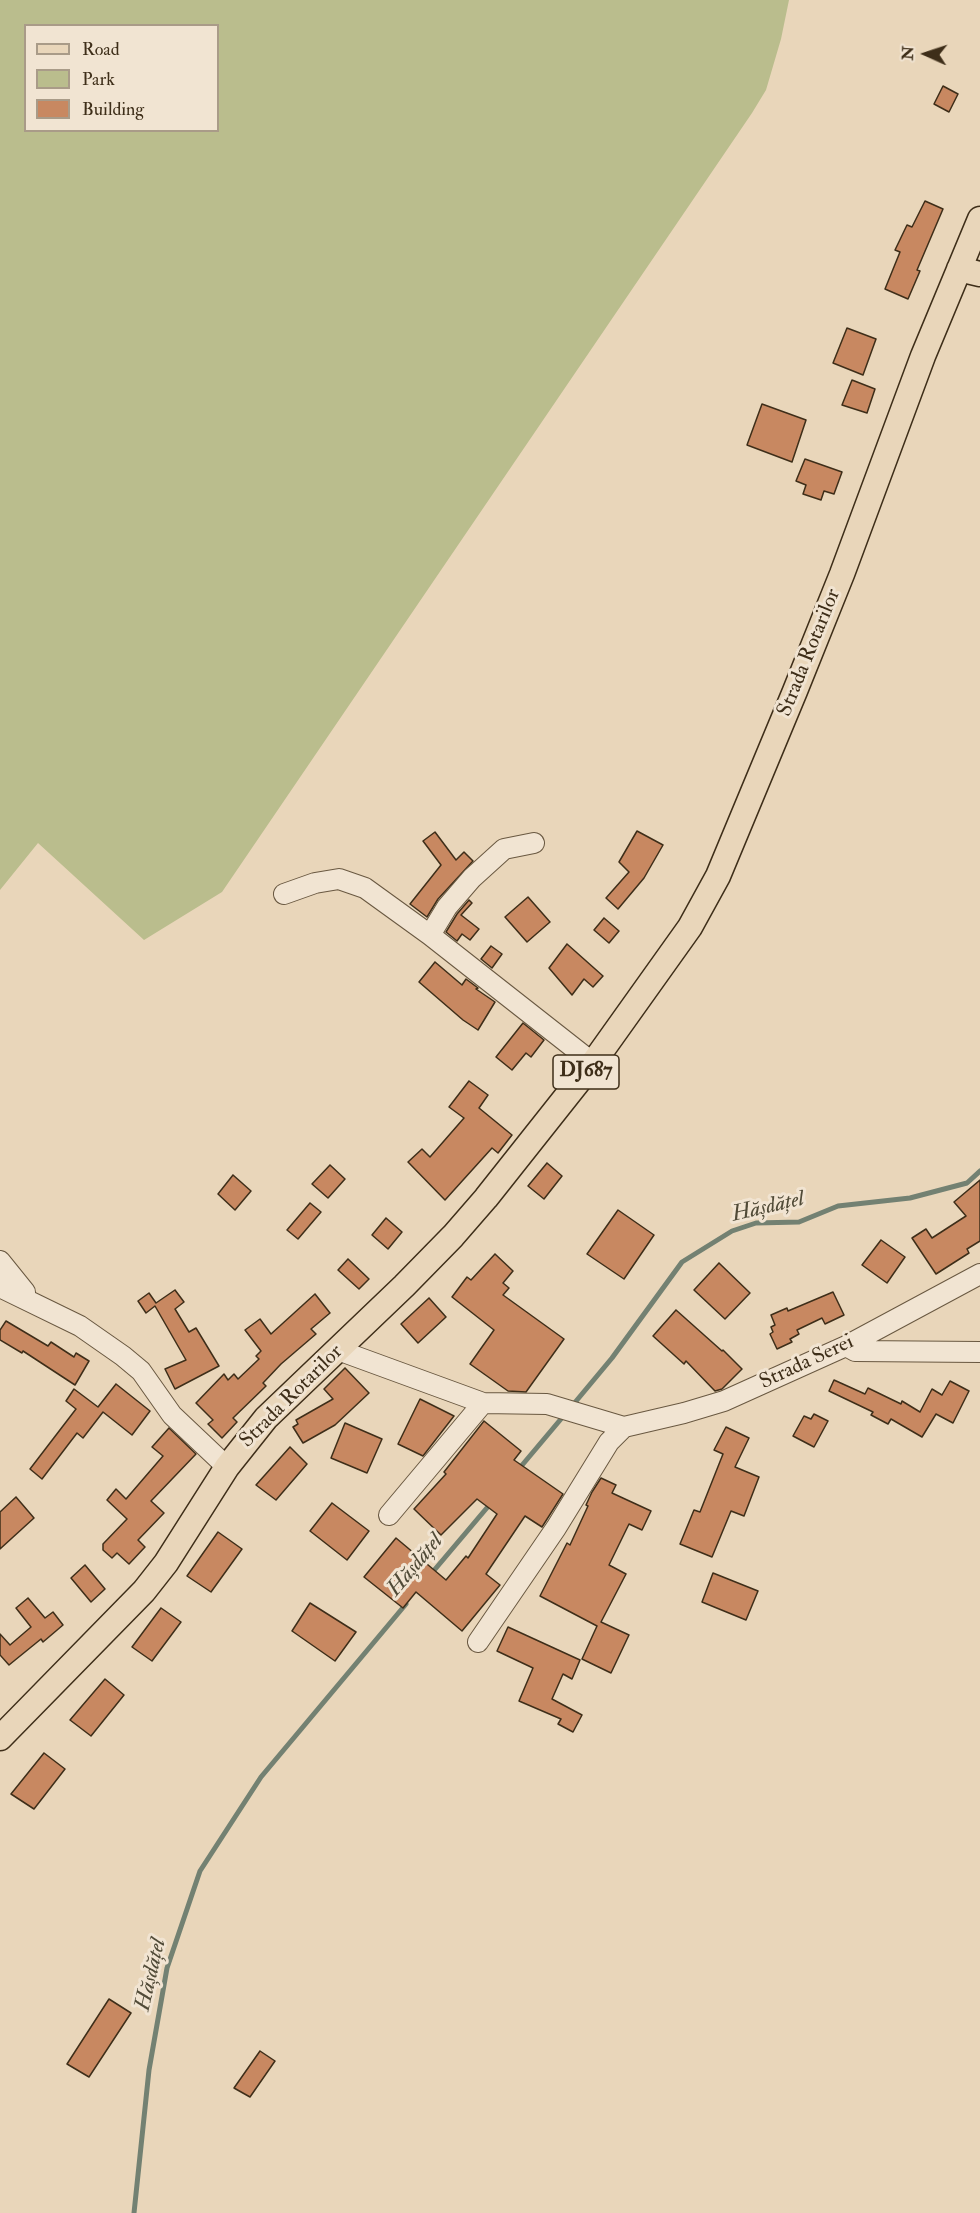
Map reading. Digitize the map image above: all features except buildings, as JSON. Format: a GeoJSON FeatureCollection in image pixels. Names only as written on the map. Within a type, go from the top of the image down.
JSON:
{"type":"FeatureCollection","features":[{"type":"Feature","properties":{"kind":"main road","name":"Strada Rotarilor"},"geometry":{"type":"LineString","coordinates":[[0,1738],[144,1591],[166,1563],[226,1467],[266,1418],[453,1236],[530,1144],[593,1063],[690,927],[718,876],[795,691],[846,564],[926,347],[969,272],[980,219]]}},
{"type":"Feature","properties":{"kind":"street"},"geometry":{"type":"LineString","coordinates":[[430,935],[447,907],[472,878],[504,849],[534,843]]}},
{"type":"Feature","properties":{"kind":"street"},"geometry":{"type":"LineString","coordinates":[[284,894],[315,883],[339,879],[365,888],[430,935],[593,1063]]}},
{"type":"Feature","properties":{"kind":"street"},"geometry":{"type":"LineString","coordinates":[[0,1261],[25,1292],[25,1299]]}},
{"type":"Feature","properties":{"kind":"street","name":"Strada Serei"},"geometry":{"type":"LineString","coordinates":[[624,1427],[724,1401],[846,1346],[980,1274]]}},
{"type":"Feature","properties":{"kind":"street"},"geometry":{"type":"LineString","coordinates":[[0,1287],[80,1326],[141,1371],[172,1415],[226,1467]]}},
{"type":"Feature","properties":{"kind":"street"},"geometry":{"type":"LineString","coordinates":[[889,1321],[890,1352]]}},
{"type":"Feature","properties":{"kind":"street"},"geometry":{"type":"LineString","coordinates":[[846,1346],[855,1351],[980,1352]]}},
{"type":"Feature","properties":{"kind":"street"},"geometry":{"type":"LineString","coordinates":[[338,1350],[483,1403],[547,1404],[624,1427],[609,1442],[556,1528],[478,1642]]}},
{"type":"Feature","properties":{"kind":"street"},"geometry":{"type":"LineString","coordinates":[[389,1515],[483,1403]]}},
{"type":"Feature","properties":{"kind":"green space"},"geometry":{"type":"Polygon","coordinates":[[[0,0],[789,0],[781,39],[766,90],[752,113],[222,892],[144,940],[38,843],[0,890],[0,0]]]}},
{"type":"Feature","properties":{"kind":"waterway","name":"Hășdățel"},"geometry":{"type":"LineString","coordinates":[[572,1406],[612,1358],[682,1262],[732,1231],[756,1223],[799,1222],[838,1206],[910,1198],[967,1183],[980,1171]]}},
{"type":"Feature","properties":{"kind":"waterway","name":"Hășdățel"},"geometry":{"type":"LineString","coordinates":[[518,1470],[566,1413]]}},
{"type":"Feature","properties":{"kind":"waterway","name":"Hășdățel"},"geometry":{"type":"LineString","coordinates":[[431,1574],[491,1503]]}},
{"type":"Feature","properties":{"kind":"waterway","name":"Hășdățel"},"geometry":{"type":"LineString","coordinates":[[134,2213],[149,2070],[167,1968],[200,1871],[261,1777],[406,1604]]}}]}
